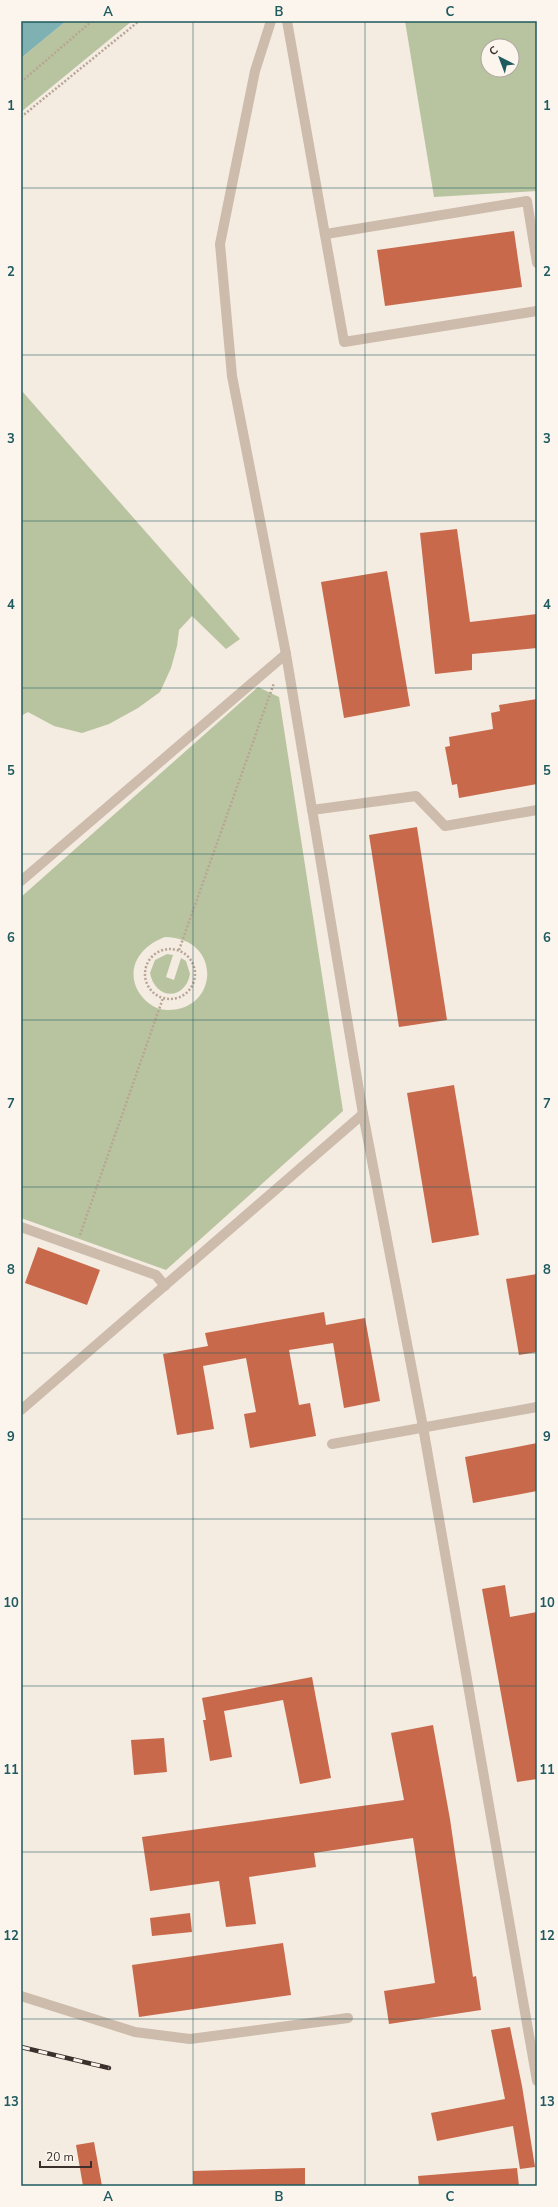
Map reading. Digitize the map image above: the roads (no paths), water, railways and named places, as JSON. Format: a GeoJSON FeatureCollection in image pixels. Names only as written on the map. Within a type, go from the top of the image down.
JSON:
{"type":"FeatureCollection","features":[{"type":"Feature","properties":{"kind":"street"},"geometry":{"type":"LineString","coordinates":[[271,21],[255,71],[220,244],[232,376],[286,654],[363,1114],[423,1427],[537,2081]]}},
{"type":"Feature","properties":{"kind":"street"},"geometry":{"type":"LineString","coordinates":[[288,21],[344,342],[537,311]]}},
{"type":"Feature","properties":{"kind":"street"},"geometry":{"type":"LineString","coordinates":[[326,234],[527,201],[537,263]]}},
{"type":"Feature","properties":{"kind":"street"},"geometry":{"type":"LineString","coordinates":[[21,881],[286,654]]}},
{"type":"Feature","properties":{"kind":"street"},"geometry":{"type":"LineString","coordinates":[[312,810],[416,796],[445,826],[537,810]]}},
{"type":"Feature","properties":{"kind":"street"},"geometry":{"type":"LineString","coordinates":[[21,1410],[363,1114]]}},
{"type":"Feature","properties":{"kind":"street"},"geometry":{"type":"LineString","coordinates":[[21,1227],[156,1275],[165,1286]]}},
{"type":"Feature","properties":{"kind":"street"},"geometry":{"type":"LineString","coordinates":[[332,1444],[537,1407]]}},
{"type":"Feature","properties":{"kind":"street"},"geometry":{"type":"LineString","coordinates":[[21,1996],[135,2032],[190,2039],[348,2018]]}},
{"type":"Feature","properties":{"kind":"water"},"geometry":{"type":"Polygon","coordinates":[[[21,21],[66,21],[21,58],[21,21]]]}},
{"type":"Feature","properties":{"kind":"railway"},"geometry":{"type":"LineString","coordinates":[[21,2047],[109,2068]]}}]}
